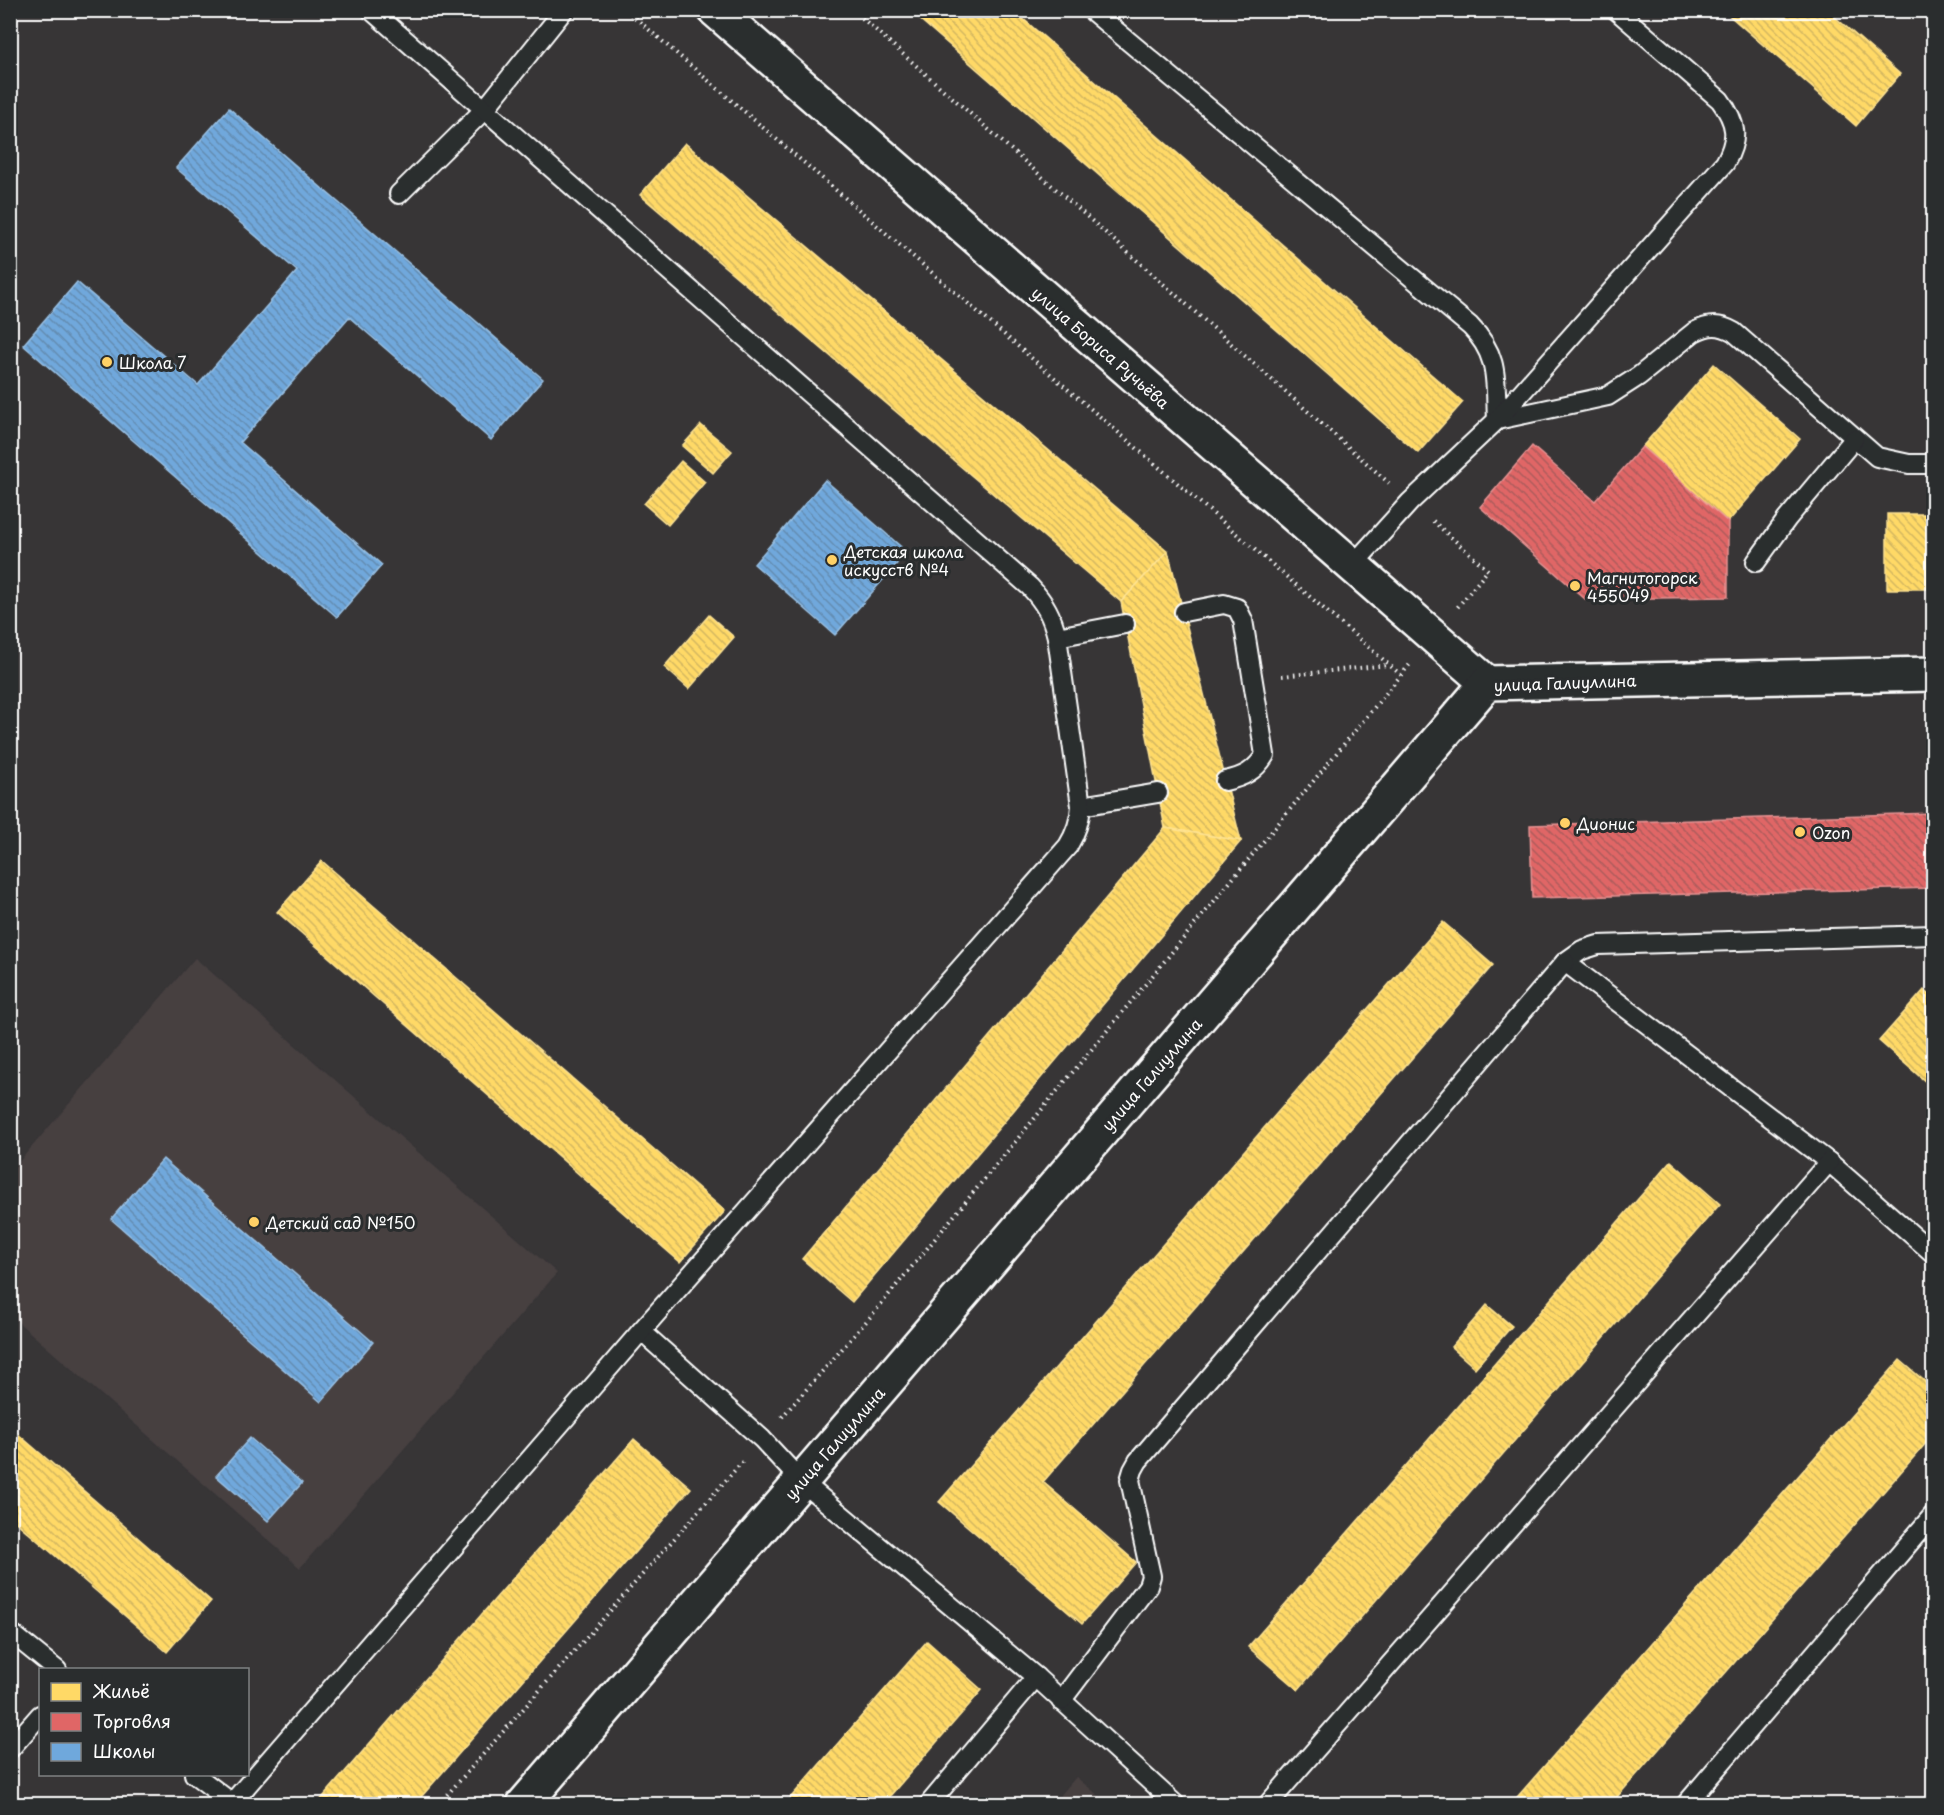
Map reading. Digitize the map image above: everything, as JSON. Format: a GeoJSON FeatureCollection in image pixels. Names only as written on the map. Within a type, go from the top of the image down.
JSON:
{"type":"FeatureCollection","features":[{"type":"Feature","properties":{"kind":"street","name":"улица Бориса Ручьёва"},"geometry":{"type":"LineString","coordinates":[[715,10],[1487,683]]}},
{"type":"Feature","properties":{"kind":"street","name":"улица Галиуллина"},"geometry":{"type":"LineString","coordinates":[[524,1804],[1487,683],[1934,674]]}},
{"type":"Feature","properties":{"kind":"lane"},"geometry":{"type":"LineString","coordinates":[[197,1776],[232,1804],[641,1332],[1068,846],[1076,834],[1080,821],[1081,806],[1057,637],[1052,618],[1043,601],[1030,586],[371,10]]}},
{"type":"Feature","properties":{"kind":"lane"},"geometry":{"type":"LineString","coordinates":[[399,194],[484,110],[564,10]]}},
{"type":"Feature","properties":{"kind":"lane"},"geometry":{"type":"LineString","coordinates":[[1091,10],[1476,332],[1490,353],[1495,369],[1497,420]]}},
{"type":"Feature","properties":{"kind":"lane"},"geometry":{"type":"LineString","coordinates":[[1352,566],[1410,502],[1497,420],[1725,163],[1733,148],[1735,131],[1730,114],[1720,100],[1616,10]]}},
{"type":"Feature","properties":{"kind":"lane"},"geometry":{"type":"LineString","coordinates":[[1497,420],[1608,396],[1639,376],[1694,332],[1714,325],[1734,332],[1877,457],[1909,464],[1934,464]]}},
{"type":"Feature","properties":{"kind":"lane"},"geometry":{"type":"LineString","coordinates":[[1756,562],[1787,519],[1854,439]]}},
{"type":"Feature","properties":{"kind":"lane"},"geometry":{"type":"LineString","coordinates":[[1184,612],[1224,604],[1237,608],[1243,620],[1265,755],[1257,767],[1247,774],[1226,781]]}},
{"type":"Feature","properties":{"kind":"lane"},"geometry":{"type":"LineString","coordinates":[[1057,637],[1125,624]]}},
{"type":"Feature","properties":{"kind":"lane"},"geometry":{"type":"LineString","coordinates":[[1081,806],[1158,793]]}},
{"type":"Feature","properties":{"kind":"lane"},"geometry":{"type":"LineString","coordinates":[[1061,1701],[1148,1586],[1151,1576],[1130,1480],[1138,1461],[1565,962],[1582,950],[1598,945],[1934,935]]}},
{"type":"Feature","properties":{"kind":"lane"},"geometry":{"type":"LineString","coordinates":[[1565,962],[1829,1162],[1934,1254]]}},
{"type":"Feature","properties":{"kind":"lane"},"geometry":{"type":"LineString","coordinates":[[1268,1804],[1829,1162]]}},
{"type":"Feature","properties":{"kind":"lane"},"geometry":{"type":"LineString","coordinates":[[641,1332],[762,1439],[801,1481],[1035,1677],[1175,1804]]}},
{"type":"Feature","properties":{"kind":"lane"},"geometry":{"type":"LineString","coordinates":[[1686,1804],[1934,1514]]}},
{"type":"Feature","properties":{"kind":"lane"},"geometry":{"type":"LineString","coordinates":[[10,1632],[55,1668]]}},
{"type":"Feature","properties":{"kind":"lane"},"geometry":{"type":"LineString","coordinates":[[929,1804],[1035,1677]]}},
{"type":"Feature","properties":{"kind":"lane"},"geometry":{"type":"LineString","coordinates":[[10,1749],[39,1716]]}},
{"type":"Feature","properties":{"kind":"path"},"geometry":{"type":"LineString","coordinates":[[626,10],[1401,675]]}},
{"type":"Feature","properties":{"kind":"path"},"geometry":{"type":"LineString","coordinates":[[1252,679],[1389,665]]}},
{"type":"Feature","properties":{"kind":"shaded area","name":"Детский сад №150"},"geometry":{"type":"Polygon","coordinates":[[[195,958],[557,1273],[300,1568],[11,1316],[11,1171],[195,958]]]}},
{"type":"Feature","properties":{"kind":"shaded area"},"geometry":{"type":"Polygon","coordinates":[[[1076,1777],[1109,1804],[1053,1804],[1076,1777]]]}},
{"type":"Feature","properties":{"kind":"building: Жильё"},"geometry":{"type":"Polygon","coordinates":[[[909,10],[1013,10],[1463,402],[1418,453],[909,10]]]}},
{"type":"Feature","properties":{"kind":"building: Жильё"},"geometry":{"type":"Polygon","coordinates":[[[1723,10],[1827,10],[1900,74],[1856,126],[1723,10]]]}},
{"type":"Feature","properties":{"kind":"building: Жильё"},"geometry":{"type":"Polygon","coordinates":[[[685,143],[1168,551],[1121,602],[640,195],[685,143]]]}},
{"type":"Feature","properties":{"kind":"building: Жильё"},"geometry":{"type":"Polygon","coordinates":[[[1714,364],[1800,439],[1728,522],[1642,447],[1714,364]]]}},
{"type":"Feature","properties":{"kind":"building: Жильё"},"geometry":{"type":"Polygon","coordinates":[[[701,425],[732,451],[713,473],[682,446],[701,425]]]}},
{"type":"Feature","properties":{"kind":"building: Жильё"},"geometry":{"type":"Polygon","coordinates":[[[681,461],[705,482],[668,525],[644,504],[681,461]]]}},
{"type":"Feature","properties":{"kind":"building: Жильё"},"geometry":{"type":"Polygon","coordinates":[[[1887,514],[1934,514],[1934,589],[1887,589],[1887,514]]]}},
{"type":"Feature","properties":{"kind":"building: Жильё"},"geometry":{"type":"Polygon","coordinates":[[[1168,551],[1241,841],[1165,828],[1121,602],[1168,551]]]}},
{"type":"Feature","properties":{"kind":"building: Жильё"},"geometry":{"type":"Polygon","coordinates":[[[709,615],[734,637],[689,689],[664,667],[709,615]]]}},
{"type":"Feature","properties":{"kind":"building: Жильё"},"geometry":{"type":"Polygon","coordinates":[[[1165,828],[1241,841],[852,1302],[802,1259],[1165,828]]]}},
{"type":"Feature","properties":{"kind":"building: Жильё"},"geometry":{"type":"Polygon","coordinates":[[[322,861],[725,1211],[680,1262],[277,912],[322,861]]]}},
{"type":"Feature","properties":{"kind":"building: Жильё"},"geometry":{"type":"Polygon","coordinates":[[[1443,922],[1493,965],[1043,1482],[1136,1562],[1082,1624],[939,1502],[1443,922]]]}},
{"type":"Feature","properties":{"kind":"building: Жильё"},"geometry":{"type":"Polygon","coordinates":[[[1924,990],[1934,998],[1934,1089],[1879,1041],[1924,990]]]}},
{"type":"Feature","properties":{"kind":"building: Жильё"},"geometry":{"type":"Polygon","coordinates":[[[1671,1161],[1720,1204],[1298,1690],[1248,1647],[1671,1161]]]}},
{"type":"Feature","properties":{"kind":"building: Жильё"},"geometry":{"type":"Polygon","coordinates":[[[1487,1305],[1512,1326],[1475,1368],[1451,1347],[1487,1305]]]}},
{"type":"Feature","properties":{"kind":"building: Жильё"},"geometry":{"type":"Polygon","coordinates":[[[1900,1360],[1934,1389],[1934,1434],[1611,1804],[1511,1804],[1900,1360]]]}},
{"type":"Feature","properties":{"kind":"building: Жильё"},"geometry":{"type":"Polygon","coordinates":[[[10,1427],[211,1601],[167,1652],[10,1517],[10,1427]]]}},
{"type":"Feature","properties":{"kind":"building: Жильё"},"geometry":{"type":"Polygon","coordinates":[[[634,1439],[691,1488],[415,1804],[317,1804],[634,1439]]]}},
{"type":"Feature","properties":{"kind":"building: Жильё"},"geometry":{"type":"Polygon","coordinates":[[[927,1641],[982,1690],[883,1804],[785,1804],[927,1641]]]}},
{"type":"Feature","properties":{"kind":"building: Торговля"},"geometry":{"type":"Polygon","coordinates":[[[1532,446],[1595,501],[1642,447],[1728,522],[1728,597],[1585,599],[1480,507],[1532,446]]]}},
{"type":"Feature","properties":{"kind":"building: Торговля"},"geometry":{"type":"Polygon","coordinates":[[[1934,813],[1934,888],[1532,898],[1530,825],[1934,813]]]}},
{"type":"Feature","properties":{"kind":"building: Школы","name":"Школа 7"},"geometry":{"type":"Polygon","coordinates":[[[229,108],[543,379],[491,440],[349,317],[240,442],[382,565],[337,617],[23,345],[77,282],[198,385],[297,271],[176,168],[229,108]]]}},
{"type":"Feature","properties":{"kind":"building: Школы"},"geometry":{"type":"Polygon","coordinates":[[[825,480],[907,552],[835,635],[754,564],[825,480]]]}},
{"type":"Feature","properties":{"kind":"building: Школы"},"geometry":{"type":"Polygon","coordinates":[[[163,1159],[373,1342],[321,1402],[111,1219],[163,1159]]]}},
{"type":"Feature","properties":{"kind":"building: Школы"},"geometry":{"type":"Polygon","coordinates":[[[250,1438],[302,1483],[268,1521],[216,1476],[250,1438]]]}},
{"type":"Feature","properties":{"kind":"place","name":"Школа 7"},"geometry":{"type":"Point","coordinates":[107,362]}},
{"type":"Feature","properties":{"kind":"place","name":"Детская школа искусств №4"},"geometry":{"type":"Point","coordinates":[832,560]}},
{"type":"Feature","properties":{"kind":"place","name":"Магнитогорск 455049"},"geometry":{"type":"Point","coordinates":[1575,586]}},
{"type":"Feature","properties":{"kind":"place","name":"Дионис"},"geometry":{"type":"Point","coordinates":[1565,823]}},
{"type":"Feature","properties":{"kind":"place","name":"Ozon"},"geometry":{"type":"Point","coordinates":[1800,832]}},
{"type":"Feature","properties":{"kind":"place","name":"Детский сад №150"},"geometry":{"type":"Point","coordinates":[254,1222]}}]}
